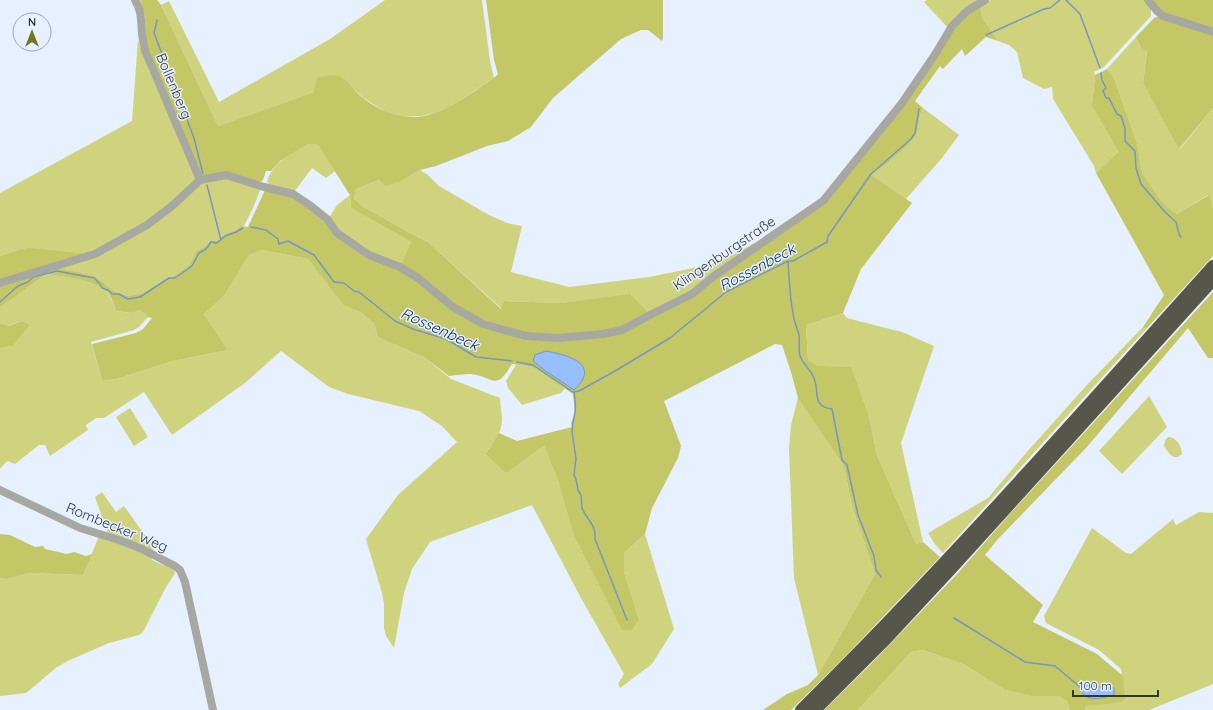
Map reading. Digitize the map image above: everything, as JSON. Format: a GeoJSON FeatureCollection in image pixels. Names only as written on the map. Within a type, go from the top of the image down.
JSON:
{"type":"FeatureCollection","features":[{"type":"Feature","properties":{"kind":"highway"},"geometry":{"type":"LineString","coordinates":[[801,710],[946,561],[1213,266]]}},
{"type":"Feature","properties":{"kind":"highway"},"geometry":{"type":"LineString","coordinates":[[815,710],[886,639],[1213,280]]}},
{"type":"Feature","properties":{"kind":"street","name":"Bollenberg"},"geometry":{"type":"LineString","coordinates":[[136,0],[141,13],[142,34],[146,53],[200,180]]}},
{"type":"Feature","properties":{"kind":"street","name":"Klingenburgstraße"},"geometry":{"type":"LineString","coordinates":[[200,180],[226,175],[293,194],[327,219],[337,233],[369,255],[400,267],[418,278],[452,307],[483,324],[526,336],[558,338],[602,334],[622,330],[692,294],[714,276],[823,201],[902,103],[936,53],[952,26],[968,11],[985,0]]}},
{"type":"Feature","properties":{"kind":"street"},"geometry":{"type":"LineString","coordinates":[[1148,0],[1163,16],[1213,32]]}},
{"type":"Feature","properties":{"kind":"street"},"geometry":{"type":"LineString","coordinates":[[0,283],[88,257],[101,251],[147,225],[172,206],[200,180]]}},
{"type":"Feature","properties":{"kind":"street","name":"Rombecker Weg"},"geometry":{"type":"LineString","coordinates":[[0,490],[80,528],[142,549],[180,570],[185,582],[213,710]]}},
{"type":"Feature","properties":{"kind":"green space"},"geometry":{"type":"Polygon","coordinates":[[[140,0],[157,0],[161,5],[218,126],[314,92],[317,77],[331,75],[337,75],[343,78],[364,99],[383,110],[400,116],[417,117],[432,114],[447,108],[478,89],[498,74],[494,60],[486,0],[663,0],[662,41],[648,30],[641,30],[621,39],[553,98],[531,127],[508,141],[487,146],[436,166],[420,170],[403,180],[386,186],[379,180],[356,189],[354,199],[364,207],[428,242],[501,309],[504,301],[562,303],[630,294],[652,316],[715,278],[824,204],[954,27],[980,5],[982,18],[998,41],[986,37],[965,56],[962,49],[943,69],[940,66],[915,101],[923,108],[920,114],[918,129],[913,140],[902,151],[872,175],[912,203],[861,269],[843,313],[806,325],[808,360],[817,366],[851,367],[869,417],[877,455],[916,544],[923,542],[940,557],[837,665],[791,710],[763,710],[787,694],[808,685],[818,675],[875,574],[852,506],[844,466],[798,398],[782,345],[775,344],[664,401],[681,446],[678,458],[652,508],[645,534],[624,553],[624,572],[639,620],[632,630],[622,630],[574,535],[559,483],[544,446],[508,472],[504,472],[485,454],[499,433],[517,441],[572,427],[571,423],[575,413],[573,394],[531,367],[512,364],[502,378],[494,381],[471,374],[449,376],[424,357],[379,338],[375,325],[362,313],[343,305],[308,259],[262,250],[249,255],[224,296],[204,314],[228,350],[173,361],[116,379],[102,381],[92,344],[136,333],[143,329],[152,318],[148,317],[140,310],[132,313],[116,311],[110,295],[106,291],[86,281],[46,274],[0,308],[0,256],[29,248],[88,254],[58,268],[94,276],[114,291],[128,296],[143,293],[168,277],[174,276],[190,264],[196,251],[204,247],[210,241],[217,241],[225,234],[236,230],[240,226],[248,227],[265,190],[292,196],[310,207],[335,233],[399,269],[411,242],[351,208],[350,195],[318,145],[308,144],[280,161],[271,171],[266,171],[263,180],[260,182],[201,174],[153,65],[146,43],[145,17],[140,0]]]}},
{"type":"Feature","properties":{"kind":"green space"},"geometry":{"type":"Polygon","coordinates":[[[385,0],[482,0],[490,61],[494,78],[453,105],[436,113],[421,116],[400,117],[388,113],[363,98],[350,85],[314,92],[218,126],[161,5],[169,1],[219,102],[330,39],[385,0]]]}},
{"type":"Feature","properties":{"kind":"green space"},"geometry":{"type":"Polygon","coordinates":[[[927,0],[981,0],[948,28],[924,2],[927,0]]]}},
{"type":"Feature","properties":{"kind":"green space"},"geometry":{"type":"Polygon","coordinates":[[[991,0],[1146,0],[1151,8],[1151,16],[1104,67],[1094,72],[1092,106],[1120,152],[1096,173],[1094,166],[1053,99],[1052,87],[1044,89],[1023,78],[1017,52],[1009,45],[998,41],[981,18],[980,5],[991,0]]]}},
{"type":"Feature","properties":{"kind":"green space"},"geometry":{"type":"Polygon","coordinates":[[[1151,0],[1213,0],[1213,108],[1179,149],[1143,83],[1147,51],[1141,48],[1136,37],[1154,18],[1165,14],[1151,0]]]}},
{"type":"Feature","properties":{"kind":"green space"},"geometry":{"type":"Polygon","coordinates":[[[1136,37],[1141,48],[1147,50],[1143,83],[1180,149],[1213,108],[1213,208],[1208,195],[1177,214],[1163,203],[1142,173],[1137,143],[1114,78],[1107,69],[1136,37]]]}},
{"type":"Feature","properties":{"kind":"green space"},"geometry":{"type":"Polygon","coordinates":[[[138,40],[148,68],[199,184],[222,177],[261,188],[244,226],[240,226],[236,230],[225,234],[217,241],[210,241],[204,247],[196,251],[190,264],[174,276],[168,277],[143,293],[128,296],[18,250],[0,256],[0,193],[132,121],[138,40]]]}},
{"type":"Feature","properties":{"kind":"green space"},"geometry":{"type":"Polygon","coordinates":[[[1107,69],[1114,78],[1137,143],[1142,173],[1163,203],[1177,214],[1209,195],[1213,208],[1213,256],[1146,329],[1143,327],[1164,295],[1096,173],[1119,152],[1092,106],[1095,75],[1107,69]]]}},
{"type":"Feature","properties":{"kind":"green space"},"geometry":{"type":"Polygon","coordinates":[[[923,108],[959,135],[942,158],[906,199],[872,175],[902,151],[913,140],[917,132],[920,114],[923,108]]]}},
{"type":"Feature","properties":{"kind":"green space"},"geometry":{"type":"Polygon","coordinates":[[[308,144],[318,145],[335,171],[326,178],[312,168],[294,192],[270,186],[267,181],[274,168],[289,155],[308,144]]]}},
{"type":"Feature","properties":{"kind":"green space"},"geometry":{"type":"Polygon","coordinates":[[[420,170],[428,175],[439,186],[489,215],[507,223],[522,226],[511,272],[569,287],[649,277],[718,263],[754,243],[755,246],[690,292],[649,313],[630,295],[562,303],[504,301],[502,309],[428,242],[364,207],[354,199],[356,189],[379,180],[403,180],[420,170]]]}},
{"type":"Feature","properties":{"kind":"green space"},"geometry":{"type":"Polygon","coordinates":[[[350,195],[351,208],[411,242],[401,265],[371,253],[338,231],[329,218],[337,205],[350,195]]]}},
{"type":"Feature","properties":{"kind":"green space"},"geometry":{"type":"Polygon","coordinates":[[[262,250],[308,259],[343,305],[362,313],[375,325],[379,338],[424,357],[451,379],[500,398],[502,425],[499,434],[485,454],[504,472],[508,472],[544,446],[559,483],[639,620],[624,572],[624,553],[645,534],[674,629],[652,664],[620,688],[618,684],[624,674],[581,598],[532,505],[430,542],[412,569],[404,593],[394,648],[386,636],[384,628],[384,604],[382,593],[366,539],[398,495],[457,442],[442,426],[419,411],[348,394],[329,387],[281,351],[245,383],[172,435],[144,392],[104,418],[96,418],[86,425],[88,430],[50,456],[45,445],[39,445],[15,464],[7,461],[0,469],[0,348],[13,346],[30,325],[22,321],[8,326],[0,323],[0,308],[46,274],[78,279],[100,287],[109,295],[116,311],[132,313],[140,310],[148,317],[139,327],[134,330],[91,342],[102,381],[116,379],[173,361],[228,350],[204,314],[224,296],[249,255],[262,250]]]}},
{"type":"Feature","properties":{"kind":"green space"},"geometry":{"type":"Polygon","coordinates":[[[1213,292],[1213,358],[1208,358],[1188,328],[1086,448],[998,539],[985,555],[1043,605],[1033,622],[1097,654],[1123,676],[1125,698],[1122,702],[1086,706],[1085,710],[1070,710],[1067,701],[1058,696],[1031,696],[1005,690],[965,665],[923,650],[911,652],[858,710],[824,710],[869,666],[958,573],[1008,516],[1213,292]]]}},
{"type":"Feature","properties":{"kind":"green space"},"geometry":{"type":"Polygon","coordinates":[[[843,313],[847,318],[902,332],[934,346],[901,443],[923,542],[916,544],[877,455],[869,417],[808,360],[806,325],[843,313]]]}},
{"type":"Feature","properties":{"kind":"green space"},"geometry":{"type":"Polygon","coordinates":[[[22,321],[30,325],[13,346],[0,348],[0,323],[9,326],[22,321]]]}},
{"type":"Feature","properties":{"kind":"green space"},"geometry":{"type":"Polygon","coordinates":[[[1143,327],[1146,329],[943,553],[928,533],[988,498],[1086,386],[1143,327]]]}},
{"type":"Feature","properties":{"kind":"green space"},"geometry":{"type":"Polygon","coordinates":[[[516,365],[531,367],[565,388],[561,393],[522,405],[508,388],[506,381],[516,365]]]}},
{"type":"Feature","properties":{"kind":"green space"},"geometry":{"type":"Polygon","coordinates":[[[1149,396],[1167,427],[1122,474],[1099,451],[1149,396]]]}},
{"type":"Feature","properties":{"kind":"green space"},"geometry":{"type":"Polygon","coordinates":[[[798,397],[844,466],[852,506],[875,574],[818,675],[794,578],[789,449],[791,425],[798,397]]]}},
{"type":"Feature","properties":{"kind":"green space"},"geometry":{"type":"Polygon","coordinates":[[[130,408],[148,437],[134,446],[116,417],[130,408]]]}},
{"type":"Feature","properties":{"kind":"green space"},"geometry":{"type":"Polygon","coordinates":[[[1168,437],[1176,440],[1180,445],[1182,454],[1176,457],[1172,456],[1164,446],[1165,440],[1168,437]]]}},
{"type":"Feature","properties":{"kind":"green space"},"geometry":{"type":"Polygon","coordinates":[[[102,492],[116,512],[124,506],[154,548],[152,552],[108,534],[95,497],[102,492]]]}},
{"type":"Feature","properties":{"kind":"green space"},"geometry":{"type":"Polygon","coordinates":[[[1199,512],[1213,513],[1213,684],[1149,710],[1085,710],[1086,706],[1125,698],[1121,669],[1099,650],[1046,623],[1044,616],[1092,528],[1126,553],[1131,554],[1173,519],[1176,525],[1199,512]]]}},
{"type":"Feature","properties":{"kind":"green space"},"geometry":{"type":"Polygon","coordinates":[[[0,534],[10,535],[35,547],[43,546],[45,549],[67,554],[74,552],[86,556],[92,554],[83,575],[29,573],[7,579],[0,578],[0,534]]]}},
{"type":"Feature","properties":{"kind":"green space"},"geometry":{"type":"Polygon","coordinates":[[[99,536],[151,556],[152,560],[163,565],[167,564],[174,569],[175,573],[143,632],[139,635],[109,643],[70,660],[57,667],[26,693],[0,696],[0,578],[7,579],[29,573],[83,575],[99,536]]]}},
{"type":"Feature","properties":{"kind":"green space"},"geometry":{"type":"Polygon","coordinates":[[[923,650],[965,665],[1005,690],[1031,696],[1058,696],[1067,701],[1070,710],[858,710],[911,652],[923,650]]]}},
{"type":"Feature","properties":{"kind":"water"},"geometry":{"type":"Polygon","coordinates":[[[546,351],[572,358],[579,362],[583,367],[585,374],[582,381],[574,390],[533,361],[535,355],[546,351]]]}},
{"type":"Feature","properties":{"kind":"water"},"geometry":{"type":"Polygon","coordinates":[[[1082,685],[1114,688],[1114,695],[1089,698],[1082,692],[1080,687],[1082,685]]]}},
{"type":"Feature","properties":{"kind":"waterway","name":"Rossenbeck"},"geometry":{"type":"LineString","coordinates":[[986,35],[1044,9],[1050,8],[1060,0]]}},
{"type":"Feature","properties":{"kind":"waterway"},"geometry":{"type":"LineString","coordinates":[[1066,0],[1080,14],[1100,68]]}},
{"type":"Feature","properties":{"kind":"waterway"},"geometry":{"type":"LineString","coordinates":[[157,20],[154,33],[194,138],[203,174]]}},
{"type":"Feature","properties":{"kind":"waterway"},"geometry":{"type":"LineString","coordinates":[[1101,73],[1102,80],[1106,88],[1103,91],[1106,98],[1109,98],[1117,114],[1121,116],[1125,128],[1125,141],[1135,151],[1136,168],[1141,184],[1165,212],[1176,222],[1181,237]]}},
{"type":"Feature","properties":{"kind":"waterway","name":"Rossenbeck"},"geometry":{"type":"LineString","coordinates":[[517,362],[533,365],[573,392],[579,391],[670,338],[726,292],[788,261],[793,261],[827,242],[828,236],[871,174],[911,139],[915,133],[919,109]]}},
{"type":"Feature","properties":{"kind":"waterway"},"geometry":{"type":"LineString","coordinates":[[207,185],[221,240]]}},
{"type":"Feature","properties":{"kind":"waterway","name":"Rossenbeck"},"geometry":{"type":"LineString","coordinates":[[251,227],[266,230],[278,239],[279,244],[288,241],[314,255],[334,282],[344,283],[354,291],[359,292],[395,321],[413,329],[446,339],[476,357],[512,361]]}},
{"type":"Feature","properties":{"kind":"waterway","name":"Rossenbeck"},"geometry":{"type":"LineString","coordinates":[[0,302],[18,286],[28,282],[33,277],[57,271],[94,278],[102,288],[108,290],[112,294],[119,294],[128,299],[140,297],[169,278],[175,278],[192,266],[199,253],[206,249],[211,242],[217,243],[225,236],[243,228]]}},
{"type":"Feature","properties":{"kind":"waterway"},"geometry":{"type":"LineString","coordinates":[[788,262],[793,317],[799,335],[800,356],[813,376],[818,401],[821,405],[832,409],[842,460],[847,465],[858,515],[874,556],[876,570],[881,577]]}},
{"type":"Feature","properties":{"kind":"waterway"},"geometry":{"type":"LineString","coordinates":[[574,392],[575,414],[572,431],[576,459],[574,475],[581,495],[582,508],[593,526],[595,539],[627,620]]}},
{"type":"Feature","properties":{"kind":"waterway"},"geometry":{"type":"LineString","coordinates":[[954,618],[1025,662],[1055,666],[1080,687]]}}]}
